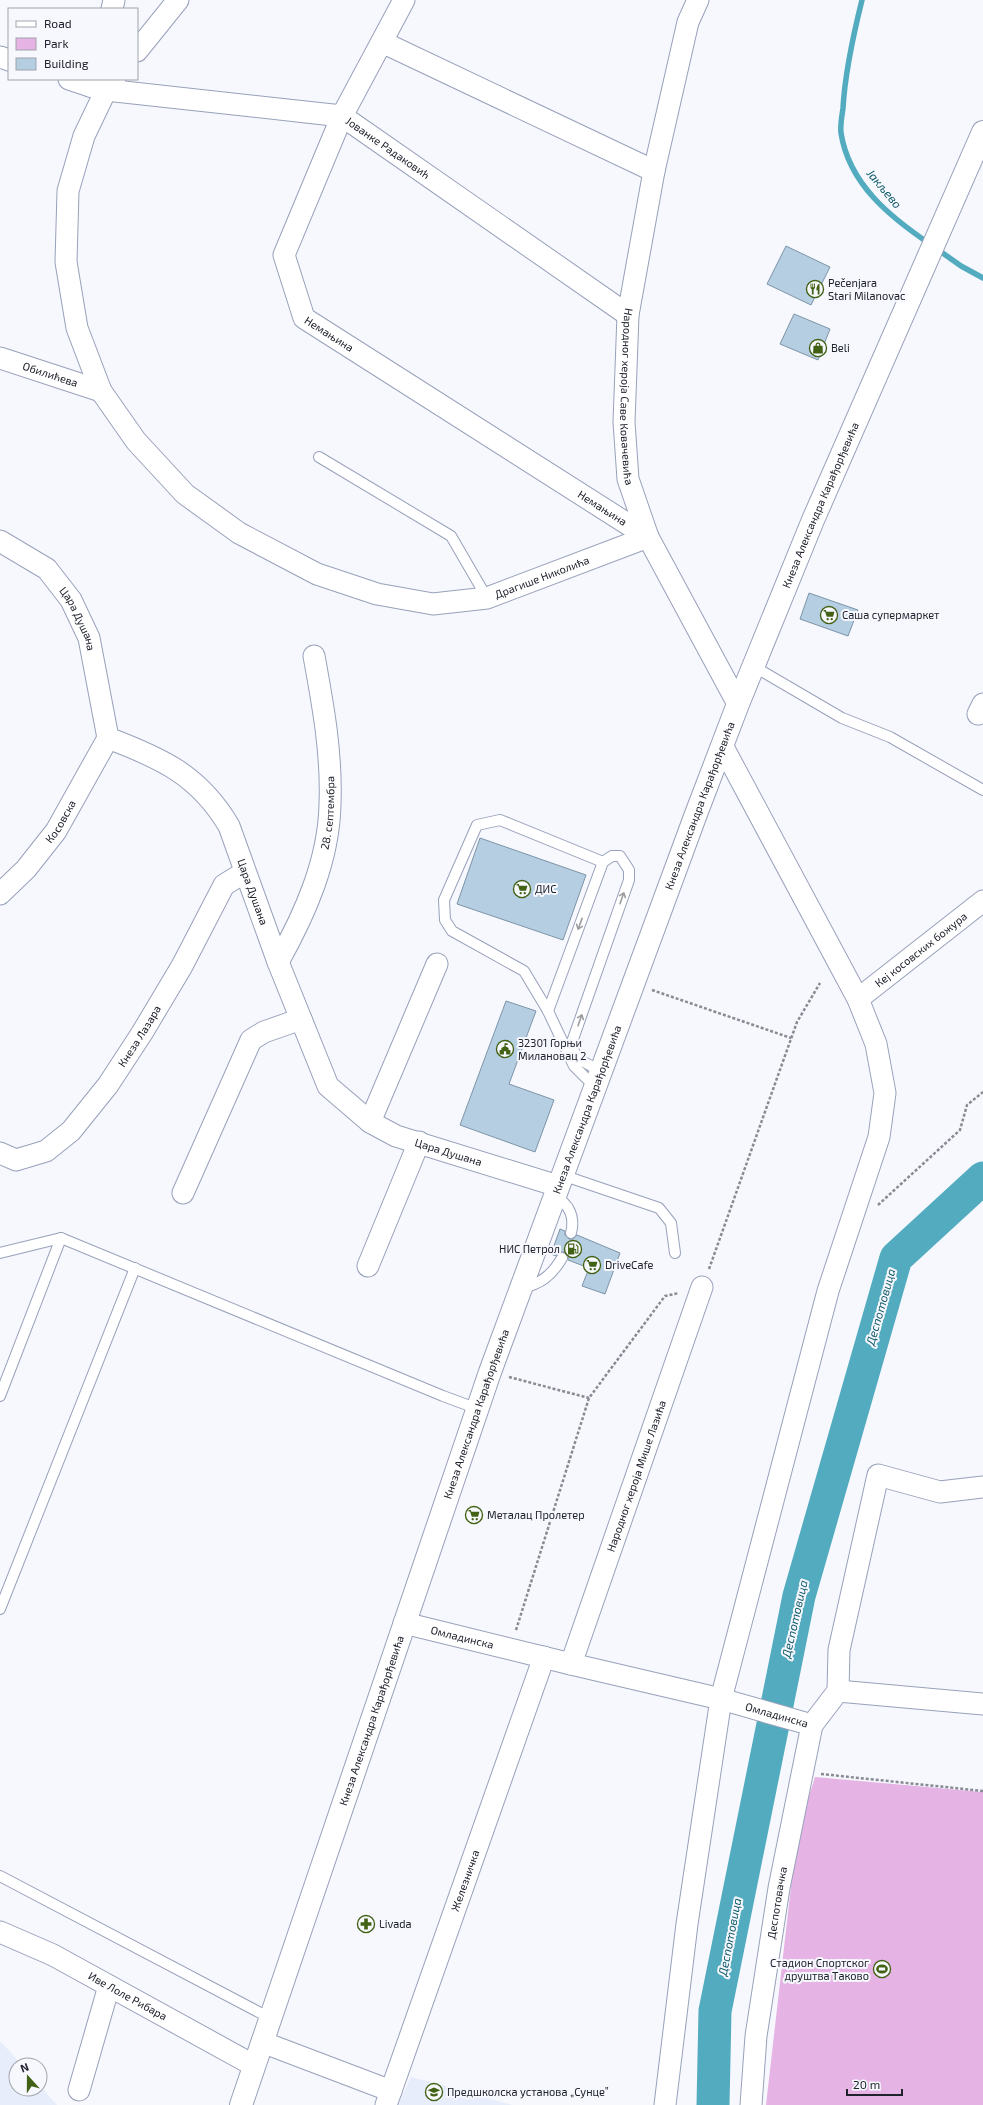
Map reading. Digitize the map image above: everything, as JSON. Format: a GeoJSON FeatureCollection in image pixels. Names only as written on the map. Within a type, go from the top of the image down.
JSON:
{"type":"FeatureCollection","features":[{"type":"Feature","properties":{"kind":"street"},"geometry":{"type":"LineString","coordinates":[[138,50],[178,0]]}},
{"type":"Feature","properties":{"kind":"street","name":"Немањина"},"geometry":{"type":"LineString","coordinates":[[404,0],[342,116],[284,255],[304,318],[648,537]]}},
{"type":"Feature","properties":{"kind":"street","name":"Народног хероја Саве Ковачевића"},"geometry":{"type":"LineString","coordinates":[[698,0],[688,22],[654,171],[628,315],[624,422],[628,479],[648,537],[738,704]]}},
{"type":"Feature","properties":{"kind":"street"},"geometry":{"type":"LineString","coordinates":[[382,42],[654,171]]}},
{"type":"Feature","properties":{"kind":"street","name":"Јованке Радаковић"},"geometry":{"type":"LineString","coordinates":[[75,80],[342,116],[628,315]]}},
{"type":"Feature","properties":{"kind":"street","name":"Драгише Николића"},"geometry":{"type":"LineString","coordinates":[[101,84],[68,191],[66,262],[77,328],[101,391],[136,441],[185,494],[239,533],[317,574],[377,594],[433,604],[487,598],[648,537]]}},
{"type":"Feature","properties":{"kind":"street","name":"Кнеза Александра Карађорђевића"},"geometry":{"type":"LineString","coordinates":[[241,2105],[490,1372],[738,704],[813,520],[947,212],[977,163],[983,132]]}},
{"type":"Feature","properties":{"kind":"street","name":"Обилићева"},"geometry":{"type":"LineString","coordinates":[[0,358],[101,391]]}},
{"type":"Feature","properties":{"kind":"street","name":"Цара Душана"},"geometry":{"type":"LineString","coordinates":[[0,541],[47,569],[71,600],[89,638],[108,738],[150,754],[185,776],[209,796],[228,826],[278,962],[328,1086],[370,1122],[396,1136],[558,1186]]}},
{"type":"Feature","properties":{"kind":"street","name":"28. септембра"},"geometry":{"type":"LineString","coordinates":[[278,962],[299,924],[315,882],[326,844],[330,804],[327,729],[314,656]]}},
{"type":"Feature","properties":{"kind":"street","name":"Косовска"},"geometry":{"type":"LineString","coordinates":[[0,894],[26,869],[56,831],[108,738]]}},
{"type":"Feature","properties":{"kind":"street"},"geometry":{"type":"LineString","coordinates":[[665,2105],[687,1924],[721,1699],[828,1291],[879,1137],[885,1093],[876,1044],[858,999],[723,747]]}},
{"type":"Feature","properties":{"kind":"street","name":"Кнеза Лазара"},"geometry":{"type":"LineString","coordinates":[[0,1153],[16,1160],[46,1151],[71,1131],[108,1085],[142,1033],[182,966],[224,885],[245,872]]}},
{"type":"Feature","properties":{"kind":"street","name":"Кеј косовских божура"},"geometry":{"type":"LineString","coordinates":[[858,999],[983,901]]}},
{"type":"Feature","properties":{"kind":"street"},"geometry":{"type":"LineString","coordinates":[[370,1122],[437,964]]}},
{"type":"Feature","properties":{"kind":"street"},"geometry":{"type":"LineString","coordinates":[[182,1193],[251,1040],[264,1032],[301,1019]]}},
{"type":"Feature","properties":{"kind":"street"},"geometry":{"type":"LineString","coordinates":[[368,1266],[419,1142]]}},
{"type":"Feature","properties":{"kind":"street","name":"Народног хероја Мише Лазића"},"geometry":{"type":"LineString","coordinates":[[571,1664],[702,1287]]}},
{"type":"Feature","properties":{"kind":"street"},"geometry":{"type":"LineString","coordinates":[[983,1487],[940,1492],[878,1476],[839,1650],[838,1690],[983,1704]]}},
{"type":"Feature","properties":{"kind":"street","name":"Омладинска"},"geometry":{"type":"LineString","coordinates":[[404,1623],[721,1699],[805,1723],[838,1690]]}},
{"type":"Feature","properties":{"kind":"street","name":"Железничка"},"geometry":{"type":"LineString","coordinates":[[389,2098],[544,1657]]}},
{"type":"Feature","properties":{"kind":"street","name":"Деспотовачка"},"geometry":{"type":"LineString","coordinates":[[751,2105],[756,2036],[779,1888],[802,1772],[805,1723]]}},
{"type":"Feature","properties":{"kind":"street","name":"Иве Лоле Рибара"},"geometry":{"type":"LineString","coordinates":[[0,1932],[52,1955],[253,2066]]}},
{"type":"Feature","properties":{"kind":"street"},"geometry":{"type":"LineString","coordinates":[[78,2090],[109,1986]]}},
{"type":"Feature","properties":{"kind":"street"},"geometry":{"type":"LineString","coordinates":[[262,2042],[389,2098]]}},
{"type":"Feature","properties":{"kind":"lane"},"geometry":{"type":"LineString","coordinates":[[319,457],[451,536],[487,598]]}},
{"type":"Feature","properties":{"kind":"lane"},"geometry":{"type":"LineString","coordinates":[[753,666],[842,718],[890,737],[983,790]]}},
{"type":"Feature","properties":{"kind":"lane"},"geometry":{"type":"LineString","coordinates":[[598,1079],[574,1066],[548,1011],[524,971],[452,931],[445,920],[444,900],[477,825],[487,821],[500,820],[603,862]]}},
{"type":"Feature","properties":{"kind":"lane"},"geometry":{"type":"LineString","coordinates":[[548,1011],[603,862],[612,856],[620,856],[629,870],[629,880],[572,1042],[573,1052],[577,1058],[598,1079]]}},
{"type":"Feature","properties":{"kind":"lane"},"geometry":{"type":"LineString","coordinates":[[571,1233],[574,1222],[571,1214],[563,1202],[558,1186],[659,1208],[671,1223],[675,1253]]}},
{"type":"Feature","properties":{"kind":"lane"},"geometry":{"type":"LineString","coordinates":[[0,1396],[61,1238]]}},
{"type":"Feature","properties":{"kind":"lane"},"geometry":{"type":"LineString","coordinates":[[0,1254],[61,1238],[443,1396],[478,1409]]}},
{"type":"Feature","properties":{"kind":"lane"},"geometry":{"type":"LineString","coordinates":[[521,1288],[532,1286],[544,1280],[552,1273],[562,1258]]}},
{"type":"Feature","properties":{"kind":"lane"},"geometry":{"type":"LineString","coordinates":[[0,1609],[135,1268]]}},
{"type":"Feature","properties":{"kind":"lane"},"geometry":{"type":"LineString","coordinates":[[0,1876],[270,2018]]}},
{"type":"Feature","properties":{"kind":"path"},"geometry":{"type":"LineString","coordinates":[[510,1649],[590,1398],[665,1296],[702,1287],[797,1022],[820,983]]}},
{"type":"Feature","properties":{"kind":"path"},"geometry":{"type":"LineString","coordinates":[[649,989],[791,1038]]}},
{"type":"Feature","properties":{"kind":"path"},"geometry":{"type":"LineString","coordinates":[[875,1208],[960,1130],[967,1105],[983,1092]]}},
{"type":"Feature","properties":{"kind":"path"},"geometry":{"type":"LineString","coordinates":[[490,1372],[590,1398]]}},
{"type":"Feature","properties":{"kind":"path"},"geometry":{"type":"LineString","coordinates":[[802,1772],[983,1791]]}},
{"type":"Feature","properties":{"kind":"shaded area"},"geometry":{"type":"Polygon","coordinates":[[[0,2041],[15,2057],[8,2057],[8,2097],[48,2097],[48,2095],[57,2105],[0,2105],[0,2041]]]}},
{"type":"Feature","properties":{"kind":"shaded area","name":"Предшколска установа „Сунце”"},"geometry":{"type":"Polygon","coordinates":[[[411,2077],[435,2083],[512,2105],[398,2105],[411,2077]]]}},
{"type":"Feature","properties":{"kind":"green space","name":"Стадион Спортског друштва Таково"},"geometry":{"type":"Polygon","coordinates":[[[815,1777],[983,1792],[983,2105],[766,2105],[797,1834],[815,1777]]]}},
{"type":"Feature","properties":{"kind":"building"},"geometry":{"type":"Polygon","coordinates":[[[786,246],[830,267],[811,305],[767,284],[786,246]]]}},
{"type":"Feature","properties":{"kind":"building"},"geometry":{"type":"Polygon","coordinates":[[[794,314],[830,329],[818,360],[780,344],[794,314]]]}},
{"type":"Feature","properties":{"kind":"building","name":"Саша супермаркет"},"geometry":{"type":"Polygon","coordinates":[[[809,593],[858,610],[848,636],[800,619],[809,593]]]}},
{"type":"Feature","properties":{"kind":"building","name":"ДИС"},"geometry":{"type":"Polygon","coordinates":[[[480,838],[586,875],[563,940],[457,904],[480,838]]]}},
{"type":"Feature","properties":{"kind":"building","name":"32301 Горњи Милановац 2"},"geometry":{"type":"Polygon","coordinates":[[[506,1001],[536,1011],[509,1084],[554,1100],[535,1152],[460,1125],[506,1001]]]}},
{"type":"Feature","properties":{"kind":"building"},"geometry":{"type":"Polygon","coordinates":[[[560,1229],[565,1231],[565,1235],[569,1239],[573,1239],[577,1235],[620,1253],[605,1294],[582,1286],[589,1268],[568,1260],[568,1255],[565,1252],[559,1252],[556,1256],[551,1254],[560,1229]]]}},
{"type":"Feature","properties":{"kind":"waterway","name":"Јакљево"},"geometry":{"type":"LineString","coordinates":[[862,0],[850,54],[844,94],[841,133],[845,151],[862,183],[874,198],[900,222],[930,244]]}},
{"type":"Feature","properties":{"kind":"waterway","name":"Јакљево"},"geometry":{"type":"LineString","coordinates":[[937,249],[961,266],[983,278]]}},
{"type":"Feature","properties":{"kind":"waterway","name":"Деспотовица"},"geometry":{"type":"LineString","coordinates":[[713,2105],[715,2011],[799,1596],[896,1258],[983,1178]]}},
{"type":"Feature","properties":{"kind":"place","name":"Pečenjara Stari Milanovac"},"geometry":{"type":"Point","coordinates":[815,289]}},
{"type":"Feature","properties":{"kind":"place","name":"Beli"},"geometry":{"type":"Point","coordinates":[818,348]}},
{"type":"Feature","properties":{"kind":"place","name":"Саша супермаркет"},"geometry":{"type":"Point","coordinates":[829,615]}},
{"type":"Feature","properties":{"kind":"place","name":"ДИС"},"geometry":{"type":"Point","coordinates":[522,889]}},
{"type":"Feature","properties":{"kind":"place","name":"32301 Горњи Милановац 2"},"geometry":{"type":"Point","coordinates":[505,1049]}},
{"type":"Feature","properties":{"kind":"place","name":"НИС Петрол"},"geometry":{"type":"Point","coordinates":[573,1249]}},
{"type":"Feature","properties":{"kind":"place","name":"DriveCafe"},"geometry":{"type":"Point","coordinates":[592,1265]}},
{"type":"Feature","properties":{"kind":"place","name":"Металац Пролетер"},"geometry":{"type":"Point","coordinates":[474,1515]}},
{"type":"Feature","properties":{"kind":"place","name":"Livada"},"geometry":{"type":"Point","coordinates":[366,1924]}},
{"type":"Feature","properties":{"kind":"place","name":"Стадион Спортског друштва Таково"},"geometry":{"type":"Point","coordinates":[882,1969]}},
{"type":"Feature","properties":{"kind":"place","name":"Предшколска установа „Сунце”"},"geometry":{"type":"Point","coordinates":[434,2092]}}]}
